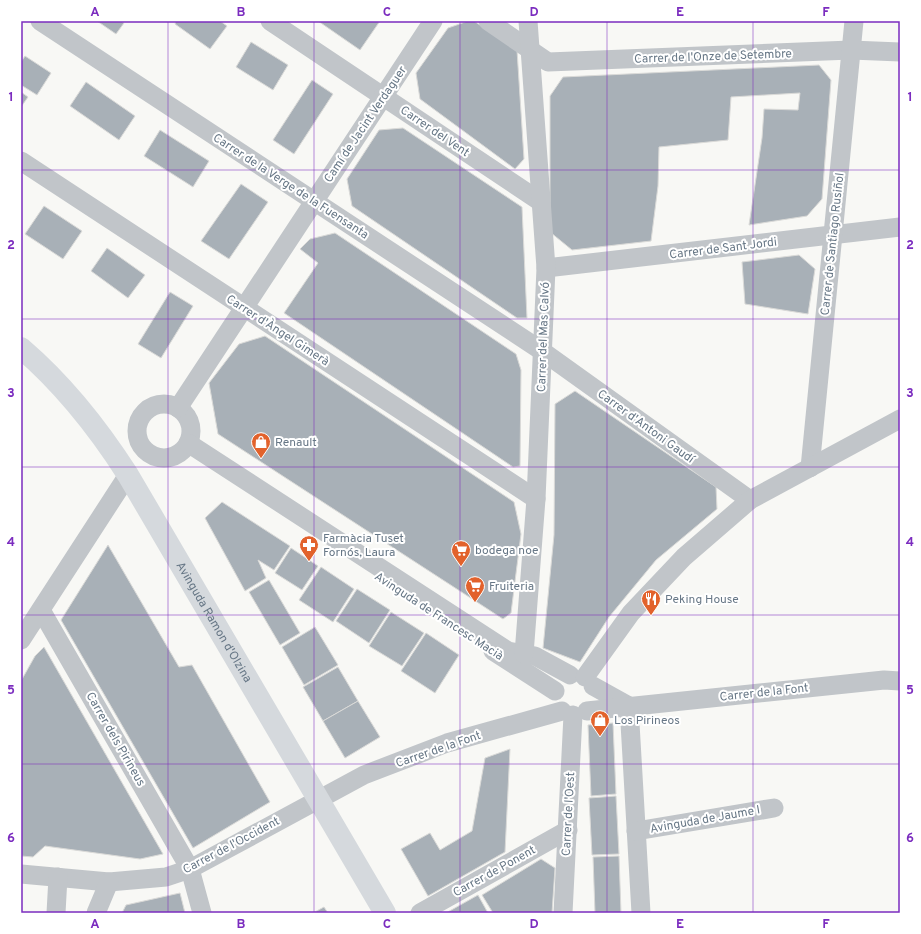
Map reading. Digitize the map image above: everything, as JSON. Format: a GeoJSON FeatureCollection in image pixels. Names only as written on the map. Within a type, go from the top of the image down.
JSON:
{"type":"FeatureCollection","features":[{"type":"Feature","properties":{"kind":"street","name":"Carrer de la Verge de la Fuensanta"},"geometry":{"type":"LineString","coordinates":[[40,21],[542,351]]}},
{"type":"Feature","properties":{"kind":"street","name":"Carrer del Vent"},"geometry":{"type":"LineString","coordinates":[[270,21],[541,202]]}},
{"type":"Feature","properties":{"kind":"street","name":"Camí de Jacint Verdaguer"},"geometry":{"type":"LineString","coordinates":[[178,408],[243,307],[433,21]]}},
{"type":"Feature","properties":{"kind":"street","name":"Carrer de l'Onze de Setembre"},"geometry":{"type":"LineString","coordinates":[[488,21],[548,62],[851,50],[900,52]]}},
{"type":"Feature","properties":{"kind":"street","name":"Carrer del Mas Calvó"},"geometry":{"type":"LineString","coordinates":[[524,654],[536,499],[546,268],[528,21]]}},
{"type":"Feature","properties":{"kind":"street","name":"Carrer de Santiago Rusiñol"},"geometry":{"type":"LineString","coordinates":[[810,468],[854,21]]}},
{"type":"Feature","properties":{"kind":"street","name":"Carrer d'Àngel Gimerà"},"geometry":{"type":"LineString","coordinates":[[21,161],[536,499]]}},
{"type":"Feature","properties":{"kind":"street","name":"Carrer de Sant Jordi"},"geometry":{"type":"LineString","coordinates":[[546,268],[900,227]]}},
{"type":"Feature","properties":{"kind":"street","name":"Avinguda Ramon d'Olzina"},"geometry":{"type":"LineString","coordinates":[[21,348],[44,368],[96,428],[123,467],[386,913]]}},
{"type":"Feature","properties":{"kind":"street","name":"Carrer d'Antoni Gaudí"},"geometry":{"type":"LineString","coordinates":[[542,351],[750,500]]}},
{"type":"Feature","properties":{"kind":"street"},"geometry":{"type":"LineString","coordinates":[[162,403],[178,408],[184,413],[191,427],[186,447],[176,455],[167,458],[158,458],[150,454],[138,441],[136,433],[140,416],[146,410],[162,403]]}},
{"type":"Feature","properties":{"kind":"street"},"geometry":{"type":"LineString","coordinates":[[583,679],[631,613],[684,557],[750,500],[900,419]]}},
{"type":"Feature","properties":{"kind":"street","name":"Avinguda de Francesc Macià"},"geometry":{"type":"LineString","coordinates":[[186,447],[508,651],[535,656],[583,679]]}},
{"type":"Feature","properties":{"kind":"street","name":"Avinguda de Francesc Macià"},"geometry":{"type":"LineString","coordinates":[[186,447],[555,691]]}},
{"type":"Feature","properties":{"kind":"street"},"geometry":{"type":"LineString","coordinates":[[21,640],[41,610],[123,467],[143,448]]}},
{"type":"Feature","properties":{"kind":"street","name":"Carrer dels Pirineus"},"geometry":{"type":"LineString","coordinates":[[41,610],[190,869],[202,913]]}},
{"type":"Feature","properties":{"kind":"street"},"geometry":{"type":"LineString","coordinates":[[583,679],[595,699],[574,712],[556,702],[555,691],[560,681],[583,679],[629,706]]}},
{"type":"Feature","properties":{"kind":"street","name":"Carrer de la Font"},"geometry":{"type":"LineString","coordinates":[[318,798],[364,775],[447,743],[574,712],[778,690],[884,680],[900,681]]}},
{"type":"Feature","properties":{"kind":"street","name":"Avinguda de Jaume I"},"geometry":{"type":"LineString","coordinates":[[629,706],[641,913]]}},
{"type":"Feature","properties":{"kind":"street","name":"Carrer de l'Oest"},"geometry":{"type":"LineString","coordinates":[[563,913],[574,712]]}},
{"type":"Feature","properties":{"kind":"street","name":"Carrer de l'Occident"},"geometry":{"type":"LineString","coordinates":[[21,874],[109,882],[166,877],[190,869],[318,798]]}},
{"type":"Feature","properties":{"kind":"street","name":"Avinguda de Jaume I"},"geometry":{"type":"LineString","coordinates":[[636,831],[774,808]]}},
{"type":"Feature","properties":{"kind":"street","name":"Carrer de Ponent"},"geometry":{"type":"LineString","coordinates":[[420,913],[568,830]]}},
{"type":"Feature","properties":{"kind":"street"},"geometry":{"type":"LineString","coordinates":[[56,913],[58,877]]}},
{"type":"Feature","properties":{"kind":"street"},"geometry":{"type":"LineString","coordinates":[[96,913],[109,882]]}},
{"type":"Feature","properties":{"kind":"building"},"geometry":{"type":"Polygon","coordinates":[[[97,21],[121,21],[124,23],[116,34],[97,21]]]}},
{"type":"Feature","properties":{"kind":"building"},"geometry":{"type":"Polygon","coordinates":[[[176,21],[220,21],[227,26],[210,49],[175,24],[176,21]]]}},
{"type":"Feature","properties":{"kind":"building"},"geometry":{"type":"Polygon","coordinates":[[[318,21],[380,21],[360,50],[318,21]]]}},
{"type":"Feature","properties":{"kind":"building"},"geometry":{"type":"Polygon","coordinates":[[[468,21],[474,21],[517,50],[524,159],[515,169],[420,99],[416,73],[448,28],[468,21]]]}},
{"type":"Feature","properties":{"kind":"building"},"geometry":{"type":"Polygon","coordinates":[[[251,42],[288,65],[273,90],[236,67],[251,42]]]}},
{"type":"Feature","properties":{"kind":"building"},"geometry":{"type":"Polygon","coordinates":[[[25,56],[51,73],[37,95],[21,85],[21,62],[25,56]]]}},
{"type":"Feature","properties":{"kind":"building"},"geometry":{"type":"Polygon","coordinates":[[[819,65],[831,80],[822,199],[807,216],[749,225],[762,138],[764,109],[798,110],[800,93],[731,97],[728,140],[659,147],[658,186],[651,241],[572,250],[550,232],[550,96],[563,77],[819,65]]]}},
{"type":"Feature","properties":{"kind":"building"},"geometry":{"type":"Polygon","coordinates":[[[312,80],[333,94],[294,154],[273,140],[312,80]]]}},
{"type":"Feature","properties":{"kind":"building"},"geometry":{"type":"Polygon","coordinates":[[[86,82],[135,116],[119,140],[70,106],[86,82]]]}},
{"type":"Feature","properties":{"kind":"building"},"geometry":{"type":"Polygon","coordinates":[[[21,92],[28,97],[21,107],[21,92]]]}},
{"type":"Feature","properties":{"kind":"building"},"geometry":{"type":"Polygon","coordinates":[[[403,128],[522,207],[527,318],[517,318],[352,206],[347,179],[379,130],[403,128]]]}},
{"type":"Feature","properties":{"kind":"building"},"geometry":{"type":"Polygon","coordinates":[[[160,130],[209,161],[193,187],[144,156],[160,130]]]}},
{"type":"Feature","properties":{"kind":"building"},"geometry":{"type":"Polygon","coordinates":[[[241,184],[268,202],[229,259],[201,241],[241,184]]]}},
{"type":"Feature","properties":{"kind":"building"},"geometry":{"type":"Polygon","coordinates":[[[44,206],[82,231],[63,259],[25,234],[44,206]]]}},
{"type":"Feature","properties":{"kind":"building"},"geometry":{"type":"Polygon","coordinates":[[[335,233],[516,354],[521,370],[520,466],[513,467],[284,313],[318,263],[300,249],[310,239],[335,233]]]}},
{"type":"Feature","properties":{"kind":"building"},"geometry":{"type":"Polygon","coordinates":[[[107,248],[145,275],[128,298],[91,271],[107,248]]]}},
{"type":"Feature","properties":{"kind":"building"},"geometry":{"type":"Polygon","coordinates":[[[799,255],[815,269],[808,314],[745,304],[742,262],[799,255]]]}},
{"type":"Feature","properties":{"kind":"building"},"geometry":{"type":"Polygon","coordinates":[[[170,292],[193,306],[161,358],[138,344],[170,292]]]}},
{"type":"Feature","properties":{"kind":"building"},"geometry":{"type":"Polygon","coordinates":[[[265,336],[514,502],[521,534],[511,613],[503,619],[218,434],[209,383],[239,344],[265,336]]]}},
{"type":"Feature","properties":{"kind":"building"},"geometry":{"type":"Polygon","coordinates":[[[575,391],[716,487],[717,509],[656,560],[609,617],[580,662],[543,648],[554,535],[555,404],[575,391]]]}},
{"type":"Feature","properties":{"kind":"building"},"geometry":{"type":"Polygon","coordinates":[[[222,502],[290,546],[274,570],[258,560],[266,578],[245,591],[205,518],[222,502]]]}},
{"type":"Feature","properties":{"kind":"building"},"geometry":{"type":"Polygon","coordinates":[[[108,545],[179,667],[192,665],[270,802],[193,848],[61,620],[108,545]]]}},
{"type":"Feature","properties":{"kind":"building"},"geometry":{"type":"Polygon","coordinates":[[[291,548],[318,566],[302,590],[275,573],[291,548]]]}},
{"type":"Feature","properties":{"kind":"building"},"geometry":{"type":"Polygon","coordinates":[[[321,567],[354,589],[333,622],[299,600],[321,567]]]}},
{"type":"Feature","properties":{"kind":"building"},"geometry":{"type":"Polygon","coordinates":[[[269,580],[300,633],[280,645],[249,592],[269,580]]]}},
{"type":"Feature","properties":{"kind":"building"},"geometry":{"type":"Polygon","coordinates":[[[357,589],[390,610],[369,643],[336,621],[357,589]]]}},
{"type":"Feature","properties":{"kind":"building"},"geometry":{"type":"Polygon","coordinates":[[[391,612],[424,633],[402,666],[369,646],[391,612]]]}},
{"type":"Feature","properties":{"kind":"building"},"geometry":{"type":"Polygon","coordinates":[[[315,627],[338,665],[304,685],[282,647],[315,627]]]}},
{"type":"Feature","properties":{"kind":"building"},"geometry":{"type":"Polygon","coordinates":[[[426,633],[459,655],[435,693],[401,671],[426,633]]]}},
{"type":"Feature","properties":{"kind":"building"},"geometry":{"type":"Polygon","coordinates":[[[44,647],[163,854],[140,859],[45,846],[33,857],[21,856],[21,681],[35,656],[44,647]]]}},
{"type":"Feature","properties":{"kind":"building"},"geometry":{"type":"Polygon","coordinates":[[[338,667],[358,701],[323,721],[303,687],[338,667]]]}},
{"type":"Feature","properties":{"kind":"building"},"geometry":{"type":"Polygon","coordinates":[[[358,701],[380,737],[345,758],[323,721],[358,701]]]}},
{"type":"Feature","properties":{"kind":"building"},"geometry":{"type":"Polygon","coordinates":[[[613,723],[616,794],[591,796],[588,725],[613,723]]]}},
{"type":"Feature","properties":{"kind":"building"},"geometry":{"type":"Polygon","coordinates":[[[510,749],[505,852],[428,896],[401,849],[430,833],[440,850],[472,831],[485,758],[510,749]]]}},
{"type":"Feature","properties":{"kind":"building"},"geometry":{"type":"Polygon","coordinates":[[[616,796],[619,854],[592,855],[589,798],[616,796]]]}},
{"type":"Feature","properties":{"kind":"building"},"geometry":{"type":"Polygon","coordinates":[[[619,856],[621,913],[595,913],[593,857],[619,856]]]}},
{"type":"Feature","properties":{"kind":"building"},"geometry":{"type":"Polygon","coordinates":[[[541,859],[555,868],[552,913],[493,913],[482,895],[541,859]]]}},
{"type":"Feature","properties":{"kind":"building"},"geometry":{"type":"Polygon","coordinates":[[[180,893],[185,913],[122,913],[126,905],[180,893]]]}},
{"type":"Feature","properties":{"kind":"building"},"geometry":{"type":"Polygon","coordinates":[[[478,895],[488,913],[446,913],[478,895]]]}},
{"type":"Feature","properties":{"kind":"building"},"geometry":{"type":"Polygon","coordinates":[[[324,907],[328,913],[313,913],[324,907]]]}},
{"type":"Feature","properties":{"kind":"place","name":"Renault"},"geometry":{"type":"Point","coordinates":[261,459]}},
{"type":"Feature","properties":{"kind":"place","name":"Farmàcia Tuset Fornós, Laura"},"geometry":{"type":"Point","coordinates":[309,562]}},
{"type":"Feature","properties":{"kind":"place","name":"bodega noe"},"geometry":{"type":"Point","coordinates":[461,567]}},
{"type":"Feature","properties":{"kind":"place","name":"Fruiteria"},"geometry":{"type":"Point","coordinates":[475,603]}},
{"type":"Feature","properties":{"kind":"place","name":"Peking House"},"geometry":{"type":"Point","coordinates":[651,616]}},
{"type":"Feature","properties":{"kind":"place","name":"Los Pirineos"},"geometry":{"type":"Point","coordinates":[600,737]}}]}
